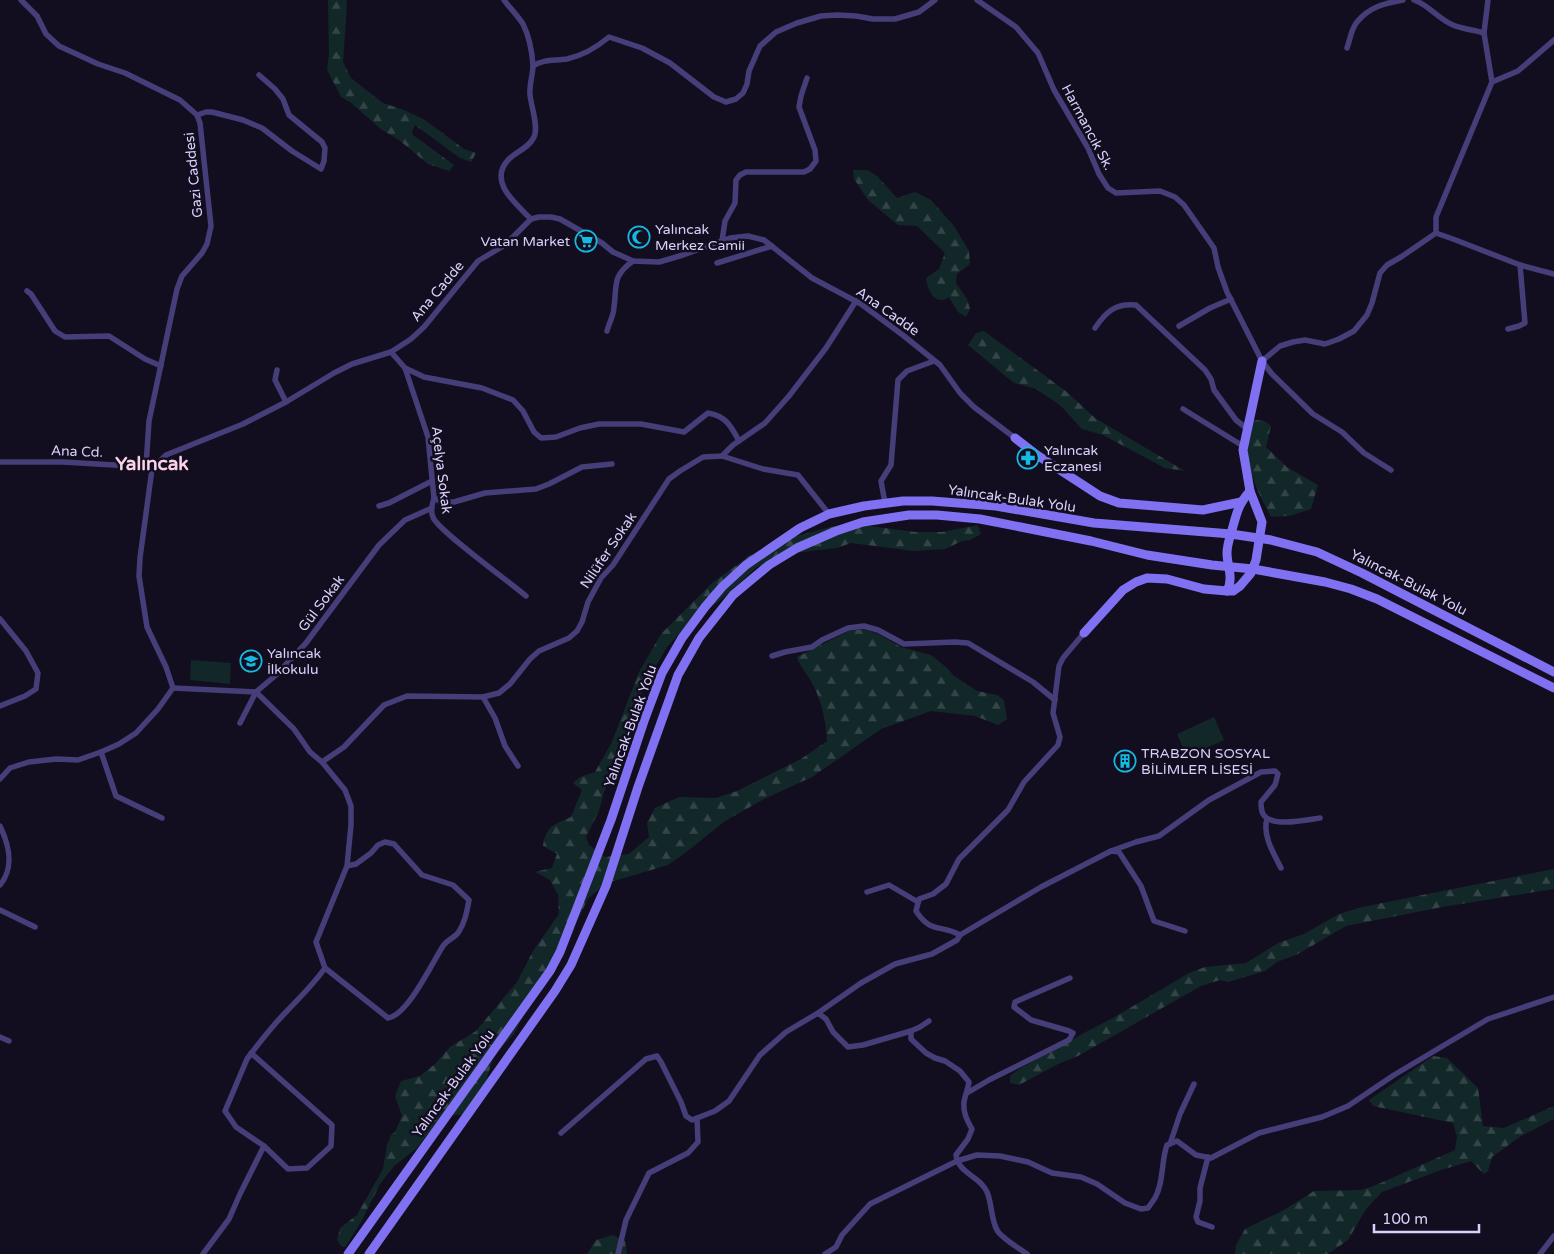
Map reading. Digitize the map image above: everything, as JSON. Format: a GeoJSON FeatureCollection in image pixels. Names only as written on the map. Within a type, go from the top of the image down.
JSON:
{"type":"FeatureCollection","features":[{"type":"Feature","properties":{"kind":"main road"},"geometry":{"type":"LineString","coordinates":[[1084,633],[1123,590],[1136,582],[1147,578],[1167,579],[1204,589],[1227,592],[1233,591],[1240,586],[1253,569],[1262,522],[1250,491],[1243,446],[1262,360]]}},
{"type":"Feature","properties":{"kind":"main road"},"geometry":{"type":"LineString","coordinates":[[1015,438],[1037,455],[1100,496],[1119,504],[1204,510],[1241,502]]}},
{"type":"Feature","properties":{"kind":"main road"},"geometry":{"type":"LineString","coordinates":[[1227,592],[1230,584],[1230,567],[1227,551],[1236,513],[1241,502],[1250,491]]}},
{"type":"Feature","properties":{"kind":"main road","name":"Yalıncak-Bulak Yolu"},"geometry":{"type":"LineString","coordinates":[[348,1254],[550,971],[560,952],[611,820],[662,673],[682,638],[722,587],[746,564],[800,528],[829,514],[885,503],[932,501],[996,506],[1094,523],[1258,537],[1318,552],[1415,599],[1554,672]]}},
{"type":"Feature","properties":{"kind":"main road","name":"Yalıncak-Bulak Yolu"},"geometry":{"type":"LineString","coordinates":[[369,1254],[559,985],[571,965],[606,886],[678,675],[699,638],[733,595],[769,565],[797,548],[836,531],[863,522],[909,515],[980,518],[1091,541],[1147,555],[1253,569],[1325,582],[1351,589],[1376,599],[1554,688]]}},
{"type":"Feature","properties":{"kind":"street","name":"Gazi Caddesi"},"geometry":{"type":"LineString","coordinates":[[21,0],[37,16],[46,34],[59,46],[98,64],[125,73],[180,100],[196,115],[200,123],[211,226],[207,244],[202,253],[182,276],[177,289],[149,422],[146,466]]}},
{"type":"Feature","properties":{"kind":"street"},"geometry":{"type":"LineString","coordinates":[[504,0],[522,24],[530,46],[533,66],[529,92],[536,130],[528,146],[508,160],[500,179],[509,198],[531,219]]}},
{"type":"Feature","properties":{"kind":"street"},"geometry":{"type":"LineString","coordinates":[[533,66],[538,62],[568,59],[586,52],[609,38],[642,48],[670,63],[714,97],[726,102],[736,99],[743,93],[747,84],[748,70],[760,46],[776,32],[821,16],[836,15],[873,19],[896,19],[919,12],[935,0]]}},
{"type":"Feature","properties":{"kind":"street","name":"Harmancık Sk."},"geometry":{"type":"LineString","coordinates":[[977,0],[1016,27],[1038,52],[1054,90],[1088,148],[1099,174],[1108,188],[1116,193],[1160,191],[1175,197],[1184,205],[1214,248],[1218,268],[1231,299],[1262,360],[1282,385],[1313,414],[1342,432],[1364,453],[1390,470]]}},
{"type":"Feature","properties":{"kind":"street"},"geometry":{"type":"LineString","coordinates":[[1347,48],[1353,29],[1363,16],[1381,4],[1403,0]]}},
{"type":"Feature","properties":{"kind":"street"},"geometry":{"type":"LineString","coordinates":[[1414,0],[1422,3],[1454,26],[1484,32]]}},
{"type":"Feature","properties":{"kind":"street"},"geometry":{"type":"LineString","coordinates":[[1436,233],[1436,216],[1492,82],[1484,32],[1488,0]]}},
{"type":"Feature","properties":{"kind":"street"},"geometry":{"type":"LineString","coordinates":[[1492,82],[1518,71],[1554,40]]}},
{"type":"Feature","properties":{"kind":"street"},"geometry":{"type":"LineString","coordinates":[[196,115],[212,112],[243,120],[262,128],[292,151],[321,169],[325,148],[322,142],[289,115],[283,100],[275,89],[259,75]]}},
{"type":"Feature","properties":{"kind":"street"},"geometry":{"type":"LineString","coordinates":[[722,241],[725,220],[735,203],[736,180],[740,175],[746,172],[804,172],[816,161],[815,150],[800,107],[801,96],[807,78]]}},
{"type":"Feature","properties":{"kind":"street","name":"Ana Cadde"},"geometry":{"type":"LineString","coordinates":[[152,469],[166,455],[243,424],[352,364],[391,352],[411,339],[424,327],[478,261],[505,245],[531,219],[551,217],[560,219],[614,252],[633,261],[659,262],[730,238],[748,236],[764,240],[812,278],[856,302],[904,336],[940,365],[960,393],[974,407],[1015,438]]}},
{"type":"Feature","properties":{"kind":"street"},"geometry":{"type":"LineString","coordinates":[[1436,233],[1520,264],[1554,274]]}},
{"type":"Feature","properties":{"kind":"street"},"geometry":{"type":"LineString","coordinates":[[1262,360],[1280,346],[1304,340],[1325,344],[1354,331],[1367,315],[1380,273],[1387,265],[1436,233]]}},
{"type":"Feature","properties":{"kind":"street"},"geometry":{"type":"LineString","coordinates":[[717,263],[772,246]]}},
{"type":"Feature","properties":{"kind":"street"},"geometry":{"type":"LineString","coordinates":[[607,331],[614,310],[618,277],[623,268],[633,261]]}},
{"type":"Feature","properties":{"kind":"street"},"geometry":{"type":"LineString","coordinates":[[1508,328],[1525,323],[1520,264]]}},
{"type":"Feature","properties":{"kind":"street"},"geometry":{"type":"LineString","coordinates":[[27,290],[55,331],[65,336],[109,336],[145,359],[161,366]]}},
{"type":"Feature","properties":{"kind":"street"},"geometry":{"type":"LineString","coordinates":[[1179,326],[1210,308],[1231,299]]}},
{"type":"Feature","properties":{"kind":"street"},"geometry":{"type":"LineString","coordinates":[[722,456],[739,441],[765,423],[826,348],[856,302]]}},
{"type":"Feature","properties":{"kind":"street"},"geometry":{"type":"LineString","coordinates":[[1095,328],[1103,316],[1114,308],[1127,304],[1136,305],[1205,370],[1211,379],[1214,390],[1236,420],[1246,428]]}},
{"type":"Feature","properties":{"kind":"street"},"geometry":{"type":"LineString","coordinates":[[391,352],[405,368],[424,377],[482,388],[513,400],[524,411],[534,432],[541,438],[556,437],[580,428],[599,424],[642,424],[684,432],[708,413],[719,414],[726,420],[739,441]]}},
{"type":"Feature","properties":{"kind":"street"},"geometry":{"type":"LineString","coordinates":[[885,503],[881,482],[891,465],[898,380],[907,371],[934,361]]}},
{"type":"Feature","properties":{"kind":"street","name":"Açelya Sokak"},"geometry":{"type":"LineString","coordinates":[[405,368],[428,437],[434,498],[433,518],[447,533],[526,596]]}},
{"type":"Feature","properties":{"kind":"street"},"geometry":{"type":"LineString","coordinates":[[277,370],[275,380],[286,402]]}},
{"type":"Feature","properties":{"kind":"street"},"geometry":{"type":"LineString","coordinates":[[1183,410],[1243,446]]}},
{"type":"Feature","properties":{"kind":"street"},"geometry":{"type":"LineString","coordinates":[[722,456],[763,468],[798,475],[829,514]]}},
{"type":"Feature","properties":{"kind":"street","name":"Nilüfer Sokak"},"geometry":{"type":"LineString","coordinates":[[322,762],[344,747],[384,705],[407,696],[483,697],[499,693],[510,684],[530,658],[539,651],[569,638],[577,631],[588,602],[601,578],[613,565],[669,479],[703,457],[722,456]]}},
{"type":"Feature","properties":{"kind":"street","name":"Ana Cd."},"geometry":{"type":"LineString","coordinates":[[0,462],[63,462],[146,466],[152,469]]}},
{"type":"Feature","properties":{"kind":"street"},"geometry":{"type":"LineString","coordinates":[[434,498],[442,502],[454,502],[485,493],[536,489],[582,467],[612,464]]}},
{"type":"Feature","properties":{"kind":"street"},"geometry":{"type":"LineString","coordinates":[[152,469],[139,576],[147,627],[174,688]]}},
{"type":"Feature","properties":{"kind":"street"},"geometry":{"type":"LineString","coordinates":[[379,506],[389,504],[432,481]]}},
{"type":"Feature","properties":{"kind":"street","name":"Gül Sokak"},"geometry":{"type":"LineString","coordinates":[[240,723],[256,692],[276,676],[306,643],[379,545],[405,520],[432,508]]}},
{"type":"Feature","properties":{"kind":"street"},"geometry":{"type":"LineString","coordinates":[[0,619],[26,651],[38,673],[36,689],[0,706]]}},
{"type":"Feature","properties":{"kind":"street"},"geometry":{"type":"LineString","coordinates":[[772,656],[812,647],[822,640],[848,628],[864,626],[878,630],[904,644],[968,643],[1033,682],[1055,700]]}},
{"type":"Feature","properties":{"kind":"street"},"geometry":{"type":"LineString","coordinates":[[960,935],[953,931],[932,927],[922,920],[916,911],[919,899],[933,894],[946,884],[959,858],[1008,810],[1024,782],[1058,745],[1060,737],[1054,713],[1059,666],[1063,658],[1084,633]]}},
{"type":"Feature","properties":{"kind":"street"},"geometry":{"type":"LineString","coordinates":[[174,688],[256,692],[294,730],[310,752],[322,762],[345,790],[350,806],[351,825],[347,866],[316,942],[325,968],[388,1018],[393,1017],[412,999],[445,943],[457,933],[466,917],[469,900],[453,885],[422,875],[394,844],[385,842],[378,845],[356,864],[347,866]]}},
{"type":"Feature","properties":{"kind":"street"},"geometry":{"type":"LineString","coordinates":[[0,779],[10,768],[29,762],[56,759],[78,760],[119,744],[136,733],[174,688]]}},
{"type":"Feature","properties":{"kind":"street"},"geometry":{"type":"LineString","coordinates":[[483,697],[495,718],[505,746],[518,766]]}},
{"type":"Feature","properties":{"kind":"street"},"geometry":{"type":"LineString","coordinates":[[101,752],[116,796],[162,818]]}},
{"type":"Feature","properties":{"kind":"street"},"geometry":{"type":"LineString","coordinates":[[561,1133],[646,1059],[656,1056],[661,1062],[681,1102],[686,1116],[692,1120],[715,1111],[729,1101],[760,1055],[786,1032],[818,1013],[861,983],[895,964],[932,954],[958,940],[960,935],[1042,887],[1111,851],[1158,836],[1209,800],[1261,772],[1275,771],[1278,774],[1275,785],[1260,802],[1262,812],[1267,819],[1278,822],[1320,818]]}},
{"type":"Feature","properties":{"kind":"street"},"geometry":{"type":"LineString","coordinates":[[1267,819],[1269,844],[1281,868]]}},
{"type":"Feature","properties":{"kind":"street"},"geometry":{"type":"LineString","coordinates":[[0,826],[10,857],[8,870],[0,885]]}},
{"type":"Feature","properties":{"kind":"street"},"geometry":{"type":"LineString","coordinates":[[1111,851],[1119,852],[1141,886],[1154,922],[1185,931]]}},
{"type":"Feature","properties":{"kind":"street"},"geometry":{"type":"LineString","coordinates":[[867,892],[890,885],[918,902]]}},
{"type":"Feature","properties":{"kind":"street"},"geometry":{"type":"LineString","coordinates":[[0,910],[35,927]]}},
{"type":"Feature","properties":{"kind":"street"},"geometry":{"type":"LineString","coordinates":[[252,1053],[332,1125],[331,1146],[307,1168],[288,1169],[264,1146],[236,1126],[225,1111],[247,1059],[285,1012],[314,985],[325,968]]}},
{"type":"Feature","properties":{"kind":"street"},"geometry":{"type":"LineString","coordinates":[[967,1093],[988,1080],[1069,1040],[1073,1034],[1069,1031],[1031,1020],[1014,1007],[1015,1002],[1070,978]]}},
{"type":"Feature","properties":{"kind":"street"},"geometry":{"type":"LineString","coordinates":[[825,1254],[836,1247],[842,1235],[870,1204],[957,1161],[977,1155],[1000,1156],[1028,1162],[1052,1173],[1081,1177],[1097,1184],[1125,1203],[1141,1210],[1148,1208],[1156,1196],[1167,1145],[1178,1141],[1196,1155],[1210,1158],[1259,1133],[1322,1117],[1348,1106],[1394,1075],[1488,1019],[1554,997]]}},
{"type":"Feature","properties":{"kind":"street"},"geometry":{"type":"LineString","coordinates":[[818,1013],[826,1019],[833,1032],[848,1047],[863,1046],[911,1031],[929,1021]]}},
{"type":"Feature","properties":{"kind":"street"},"geometry":{"type":"LineString","coordinates":[[911,1031],[911,1039],[926,1053],[945,1061],[960,1071],[969,1082],[964,1102],[964,1116],[972,1129],[968,1139],[956,1155],[957,1161],[988,1192],[997,1230],[1027,1254]]}},
{"type":"Feature","properties":{"kind":"street"},"geometry":{"type":"LineString","coordinates":[[0,1037],[10,1040]]}},
{"type":"Feature","properties":{"kind":"street"},"geometry":{"type":"LineString","coordinates":[[1170,1144],[1180,1114],[1194,1084]]}},
{"type":"Feature","properties":{"kind":"street"},"geometry":{"type":"LineString","coordinates":[[618,1254],[626,1220],[649,1173],[688,1153],[698,1142],[697,1118]]}},
{"type":"Feature","properties":{"kind":"street"},"geometry":{"type":"LineString","coordinates":[[203,1254],[229,1219],[264,1146]]}},
{"type":"Feature","properties":{"kind":"street"},"geometry":{"type":"LineString","coordinates":[[1208,1157],[1200,1188],[1200,1201],[1196,1217],[1198,1222],[1212,1227]]}},
{"type":"Feature","properties":{"kind":"street"},"geometry":{"type":"LineString","coordinates":[[1540,1254],[1553,1239]]}},
{"type":"Feature","properties":{"kind":"green space"},"geometry":{"type":"Polygon","coordinates":[[[328,0],[346,0],[347,3],[343,62],[351,78],[383,103],[425,120],[464,149],[476,153],[471,162],[460,158],[415,125],[412,131],[413,135],[454,165],[449,171],[428,164],[399,140],[382,130],[350,102],[341,97],[327,70],[329,54],[328,0]]]}},
{"type":"Feature","properties":{"kind":"green space"},"geometry":{"type":"Polygon","coordinates":[[[853,170],[867,170],[877,176],[897,198],[915,192],[931,200],[954,226],[969,251],[970,264],[957,274],[956,283],[967,299],[970,309],[966,317],[958,312],[949,297],[942,300],[935,298],[927,285],[926,278],[939,269],[945,253],[917,226],[898,225],[868,200],[854,179],[853,170]]]}},
{"type":"Feature","properties":{"kind":"green space"},"geometry":{"type":"Polygon","coordinates":[[[984,331],[1067,392],[1095,418],[1185,471],[1165,468],[1103,435],[1082,429],[1060,405],[1036,389],[1014,383],[968,345],[976,333],[984,331]]]}},
{"type":"Feature","properties":{"kind":"green space"},"geometry":{"type":"Polygon","coordinates":[[[1256,420],[1264,421],[1271,426],[1266,447],[1287,467],[1318,485],[1311,509],[1289,516],[1271,517],[1256,487],[1249,463],[1249,424],[1256,420]]]}},
{"type":"Feature","properties":{"kind":"green space"},"geometry":{"type":"Polygon","coordinates":[[[978,525],[981,534],[945,549],[914,551],[851,543],[837,548],[801,552],[757,567],[718,602],[692,620],[667,647],[644,687],[619,762],[604,792],[599,811],[586,837],[589,845],[605,857],[629,854],[649,837],[647,823],[655,808],[679,797],[716,798],[737,791],[801,759],[827,741],[818,695],[797,657],[849,631],[864,629],[878,634],[901,647],[931,655],[954,676],[977,691],[997,695],[1004,700],[1007,719],[998,725],[975,716],[931,711],[881,729],[812,777],[766,798],[725,821],[668,865],[604,884],[588,899],[555,964],[538,986],[514,1034],[494,1055],[480,1100],[466,1114],[444,1116],[417,1148],[394,1166],[380,1184],[361,1222],[345,1247],[342,1247],[337,1240],[340,1228],[357,1215],[383,1169],[387,1145],[402,1116],[395,1096],[401,1081],[420,1076],[435,1064],[450,1047],[476,1031],[517,982],[533,951],[559,914],[558,895],[550,880],[535,872],[552,868],[557,854],[543,846],[544,839],[551,827],[571,817],[582,790],[573,783],[580,777],[595,772],[612,742],[639,672],[661,634],[712,583],[752,554],[782,540],[834,526],[869,526],[915,532],[942,532],[978,525]]]}},
{"type":"Feature","properties":{"kind":"green space"},"geometry":{"type":"Polygon","coordinates":[[[191,660],[231,663],[230,684],[190,680],[191,660]]]}},
{"type":"Feature","properties":{"kind":"green space"},"geometry":{"type":"Polygon","coordinates":[[[1214,717],[1224,740],[1187,757],[1177,734],[1214,717]]]}},
{"type":"Feature","properties":{"kind":"green space"},"geometry":{"type":"Polygon","coordinates":[[[1554,869],[1554,889],[1442,907],[1346,926],[1298,954],[1277,962],[1265,971],[1228,982],[1220,980],[1201,986],[1078,1056],[1056,1065],[1019,1085],[1010,1083],[1010,1076],[1019,1069],[1113,1018],[1189,973],[1205,967],[1246,963],[1278,943],[1304,934],[1339,914],[1362,907],[1554,869]]]}},
{"type":"Feature","properties":{"kind":"green space"},"geometry":{"type":"Polygon","coordinates":[[[1433,1056],[1447,1058],[1478,1088],[1483,1126],[1504,1128],[1554,1106],[1554,1119],[1521,1136],[1492,1157],[1488,1171],[1484,1174],[1471,1161],[1382,1192],[1366,1209],[1348,1240],[1328,1254],[1235,1254],[1236,1245],[1245,1229],[1284,1210],[1314,1191],[1361,1190],[1455,1150],[1457,1137],[1453,1123],[1373,1106],[1369,1100],[1433,1056]]]}},
{"type":"Feature","properties":{"kind":"green space"},"geometry":{"type":"Polygon","coordinates":[[[613,1235],[625,1241],[627,1254],[587,1254],[596,1240],[613,1235]]]}},
{"type":"Feature","properties":{"kind":"place","name":"Yalıncak Merkez Camii"},"geometry":{"type":"Point","coordinates":[639,237]}},
{"type":"Feature","properties":{"kind":"place","name":"Vatan Market"},"geometry":{"type":"Point","coordinates":[586,241]}},
{"type":"Feature","properties":{"kind":"place","name":"Yalıncak Eczanesi"},"geometry":{"type":"Point","coordinates":[1028,458]}},
{"type":"Feature","properties":{"kind":"place","name":"Yalıncak İlkokulu"},"geometry":{"type":"Point","coordinates":[251,661]}},
{"type":"Feature","properties":{"kind":"place","name":"TRABZON SOSYAL BİLİMLER LİSESİ"},"geometry":{"type":"Point","coordinates":[1125,761]}},
{"type":"Feature","properties":{"kind":"district","name":"Yalıncak"},"geometry":{"type":"Point","coordinates":[152,463]}}]}
